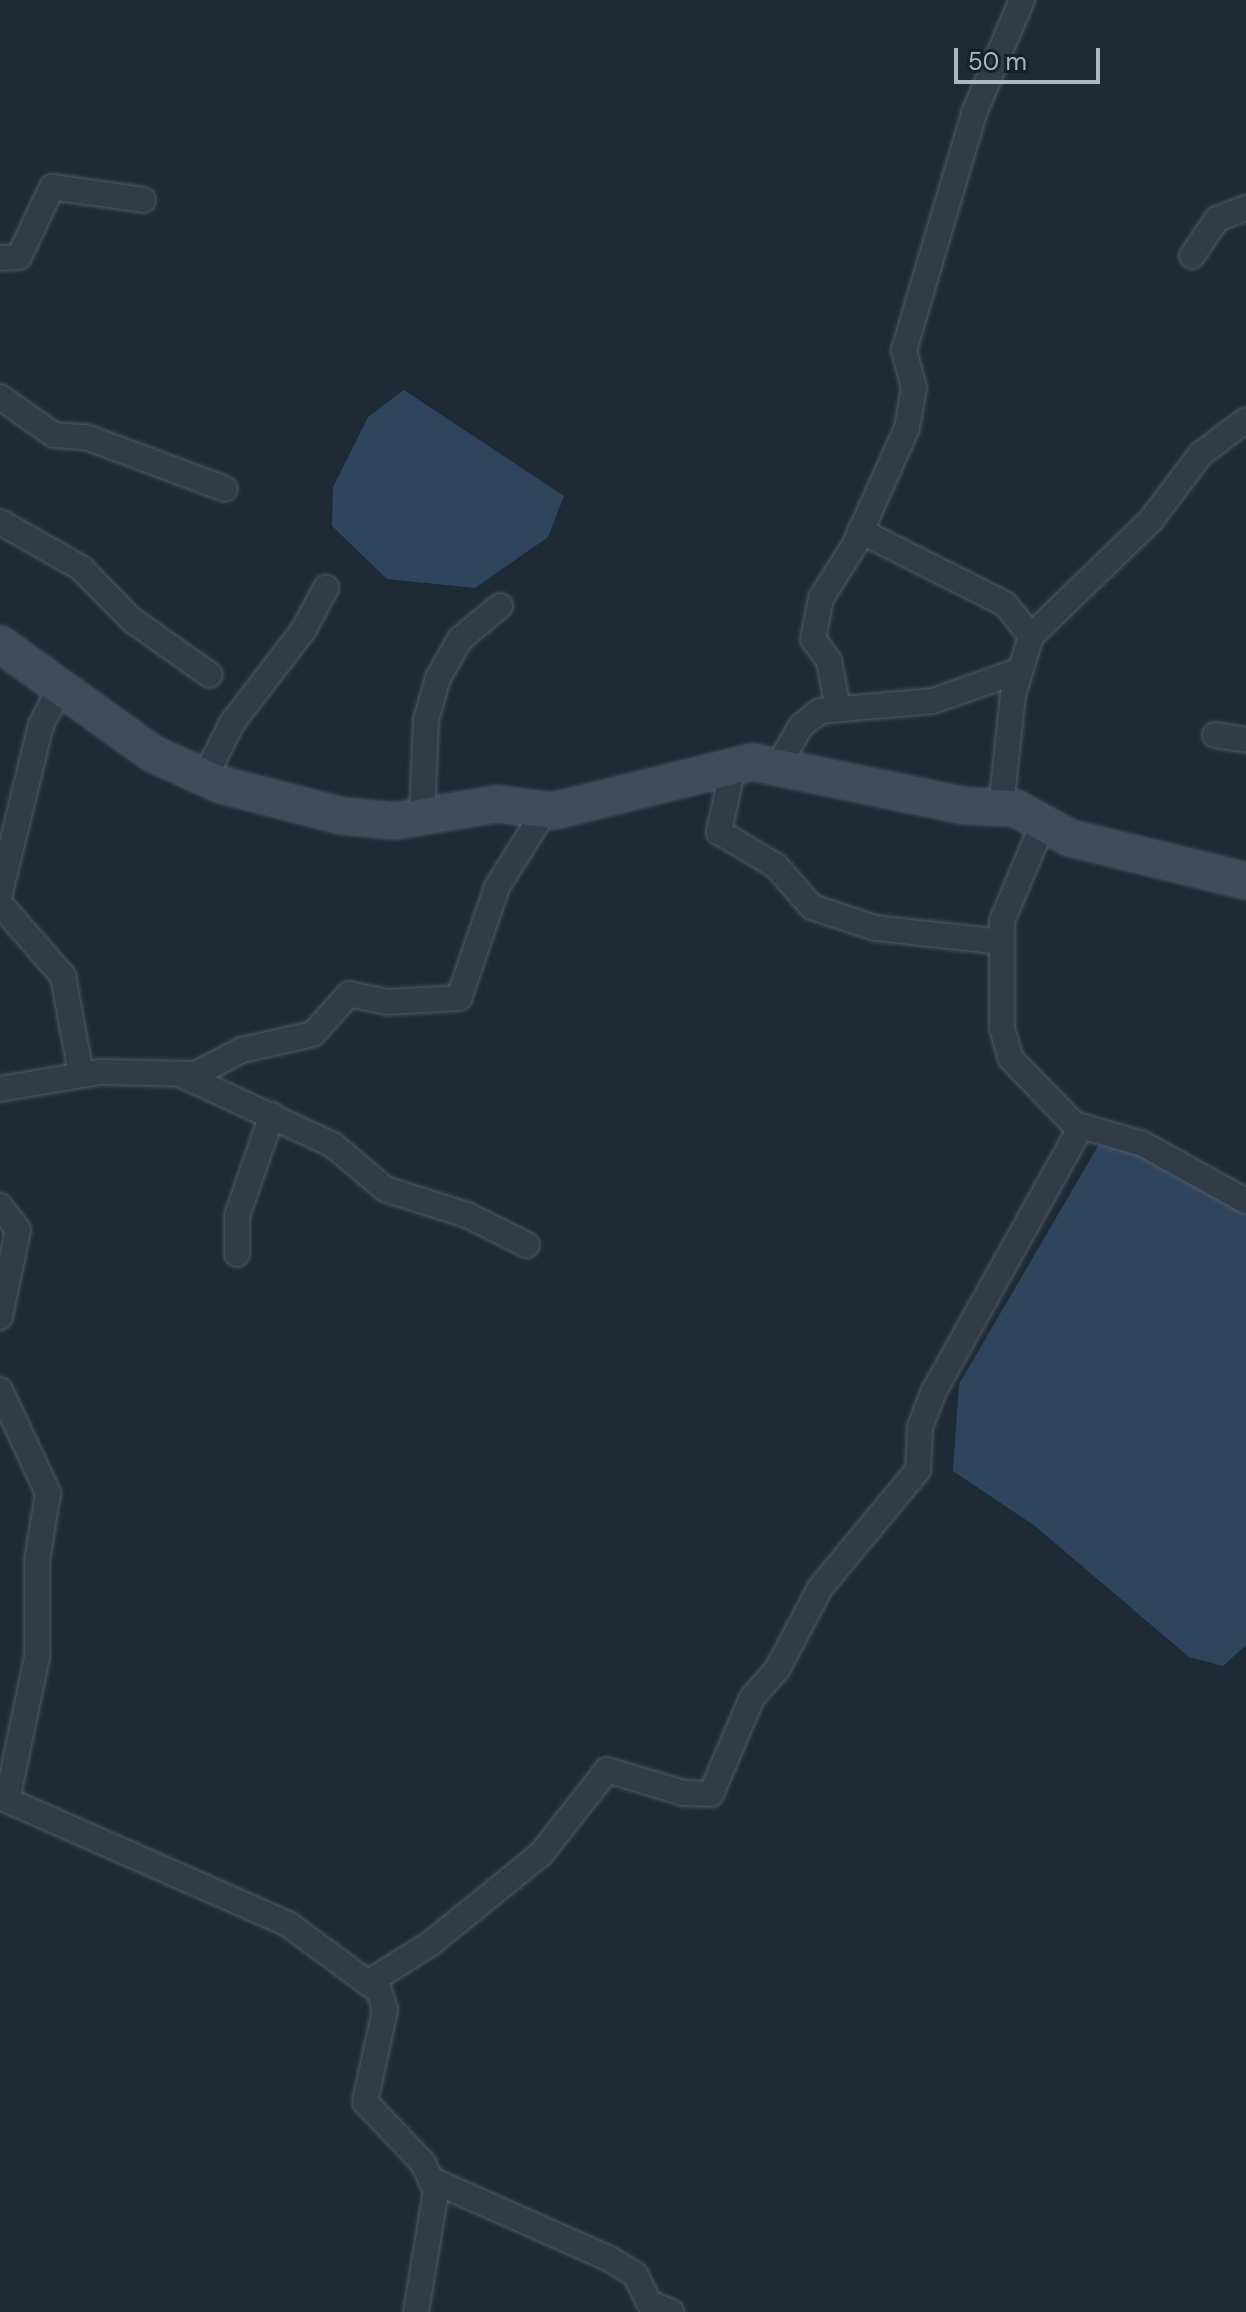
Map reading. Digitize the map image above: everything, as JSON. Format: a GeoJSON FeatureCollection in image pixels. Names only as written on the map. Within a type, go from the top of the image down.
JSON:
{"type":"FeatureCollection","features":[{"type":"Feature","properties":{"kind":"street"},"geometry":{"type":"LineString","coordinates":[[838,708],[829,661],[814,633],[821,598],[860,531],[907,428],[914,388],[904,350],[974,113],[1022,0]]}},
{"type":"Feature","properties":{"kind":"street"},"geometry":{"type":"LineString","coordinates":[[0,258],[19,257],[52,187],[143,200]]}},
{"type":"Feature","properties":{"kind":"street"},"geometry":{"type":"LineString","coordinates":[[1192,256],[1217,219],[1246,208]]}},
{"type":"Feature","properties":{"kind":"street"},"geometry":{"type":"LineString","coordinates":[[0,397],[54,435],[86,437],[225,489]]}},
{"type":"Feature","properties":{"kind":"street"},"geometry":{"type":"LineString","coordinates":[[1001,806],[1018,671],[1031,636],[1151,520],[1201,454],[1246,420]]}},
{"type":"Feature","properties":{"kind":"street"},"geometry":{"type":"LineString","coordinates":[[0,522],[81,568],[132,620],[210,675]]}},
{"type":"Feature","properties":{"kind":"street"},"geometry":{"type":"LineString","coordinates":[[860,531],[1005,604],[1031,636]]}},
{"type":"Feature","properties":{"kind":"street"},"geometry":{"type":"LineString","coordinates":[[204,779],[232,723],[304,629],[326,588]]}},
{"type":"Feature","properties":{"kind":"street"},"geometry":{"type":"LineString","coordinates":[[422,816],[426,720],[438,678],[460,639],[500,606]]}},
{"type":"Feature","properties":{"kind":"street"},"geometry":{"type":"LineString","coordinates":[[0,644],[58,692],[204,779],[342,816],[422,816],[497,804],[544,812],[734,762],[778,766],[966,806],[1001,806],[1070,838],[1246,881]]}},
{"type":"Feature","properties":{"kind":"street"},"geometry":{"type":"LineString","coordinates":[[778,766],[809,717],[838,708],[933,701],[1018,671]]}},
{"type":"Feature","properties":{"kind":"street"},"geometry":{"type":"LineString","coordinates":[[0,893],[41,725],[58,692]]}},
{"type":"Feature","properties":{"kind":"street"},"geometry":{"type":"LineString","coordinates":[[1215,735],[1246,740]]}},
{"type":"Feature","properties":{"kind":"street"},"geometry":{"type":"LineString","coordinates":[[734,762],[719,832],[776,866],[812,907],[875,928],[1001,942]]}},
{"type":"Feature","properties":{"kind":"street"},"geometry":{"type":"LineString","coordinates":[[184,1076],[242,1050],[313,1034],[349,994],[387,1002],[459,998],[497,887],[544,812]]}},
{"type":"Feature","properties":{"kind":"street"},"geometry":{"type":"LineString","coordinates":[[1043,823],[1002,921],[1002,1028],[1011,1059],[1081,1127],[1143,1144],[1246,1201]]}},
{"type":"Feature","properties":{"kind":"street"},"geometry":{"type":"LineString","coordinates":[[0,904],[63,976],[81,1074]]}},
{"type":"Feature","properties":{"kind":"street"},"geometry":{"type":"LineString","coordinates":[[0,1089],[81,1074],[184,1076],[333,1145],[385,1189],[467,1215],[527,1245]]}},
{"type":"Feature","properties":{"kind":"street"},"geometry":{"type":"LineString","coordinates":[[237,1254],[237,1216],[272,1115]]}},
{"type":"Feature","properties":{"kind":"street"},"geometry":{"type":"LineString","coordinates":[[368,1983],[431,1943],[541,1854],[607,1770],[683,1793],[711,1794],[752,1698],[778,1668],[820,1588],[918,1470],[920,1427],[934,1391],[1081,1127]]}},
{"type":"Feature","properties":{"kind":"street"},"geometry":{"type":"LineString","coordinates":[[0,1206],[18,1230],[0,1317]]}},
{"type":"Feature","properties":{"kind":"street"},"geometry":{"type":"LineString","coordinates":[[0,1390],[48,1493],[37,1561],[37,1657],[7,1800],[288,1924],[368,1983],[385,2010],[364,2086],[367,2108],[434,2181],[608,2258],[635,2274],[649,2303],[671,2312]]}},
{"type":"Feature","properties":{"kind":"street"},"geometry":{"type":"LineString","coordinates":[[416,2312],[434,2225],[434,2181]]}},
{"type":"Feature","properties":{"kind":"water"},"geometry":{"type":"Polygon","coordinates":[[[404,390],[564,496],[548,537],[475,588],[387,579],[332,526],[333,487],[368,417],[404,390]]]}},
{"type":"Feature","properties":{"kind":"water"},"geometry":{"type":"Polygon","coordinates":[[[1118,1140],[1246,1206],[1246,1645],[1223,1666],[1189,1657],[1035,1526],[953,1471],[959,1384],[1098,1146],[1118,1140]]]}}]}
